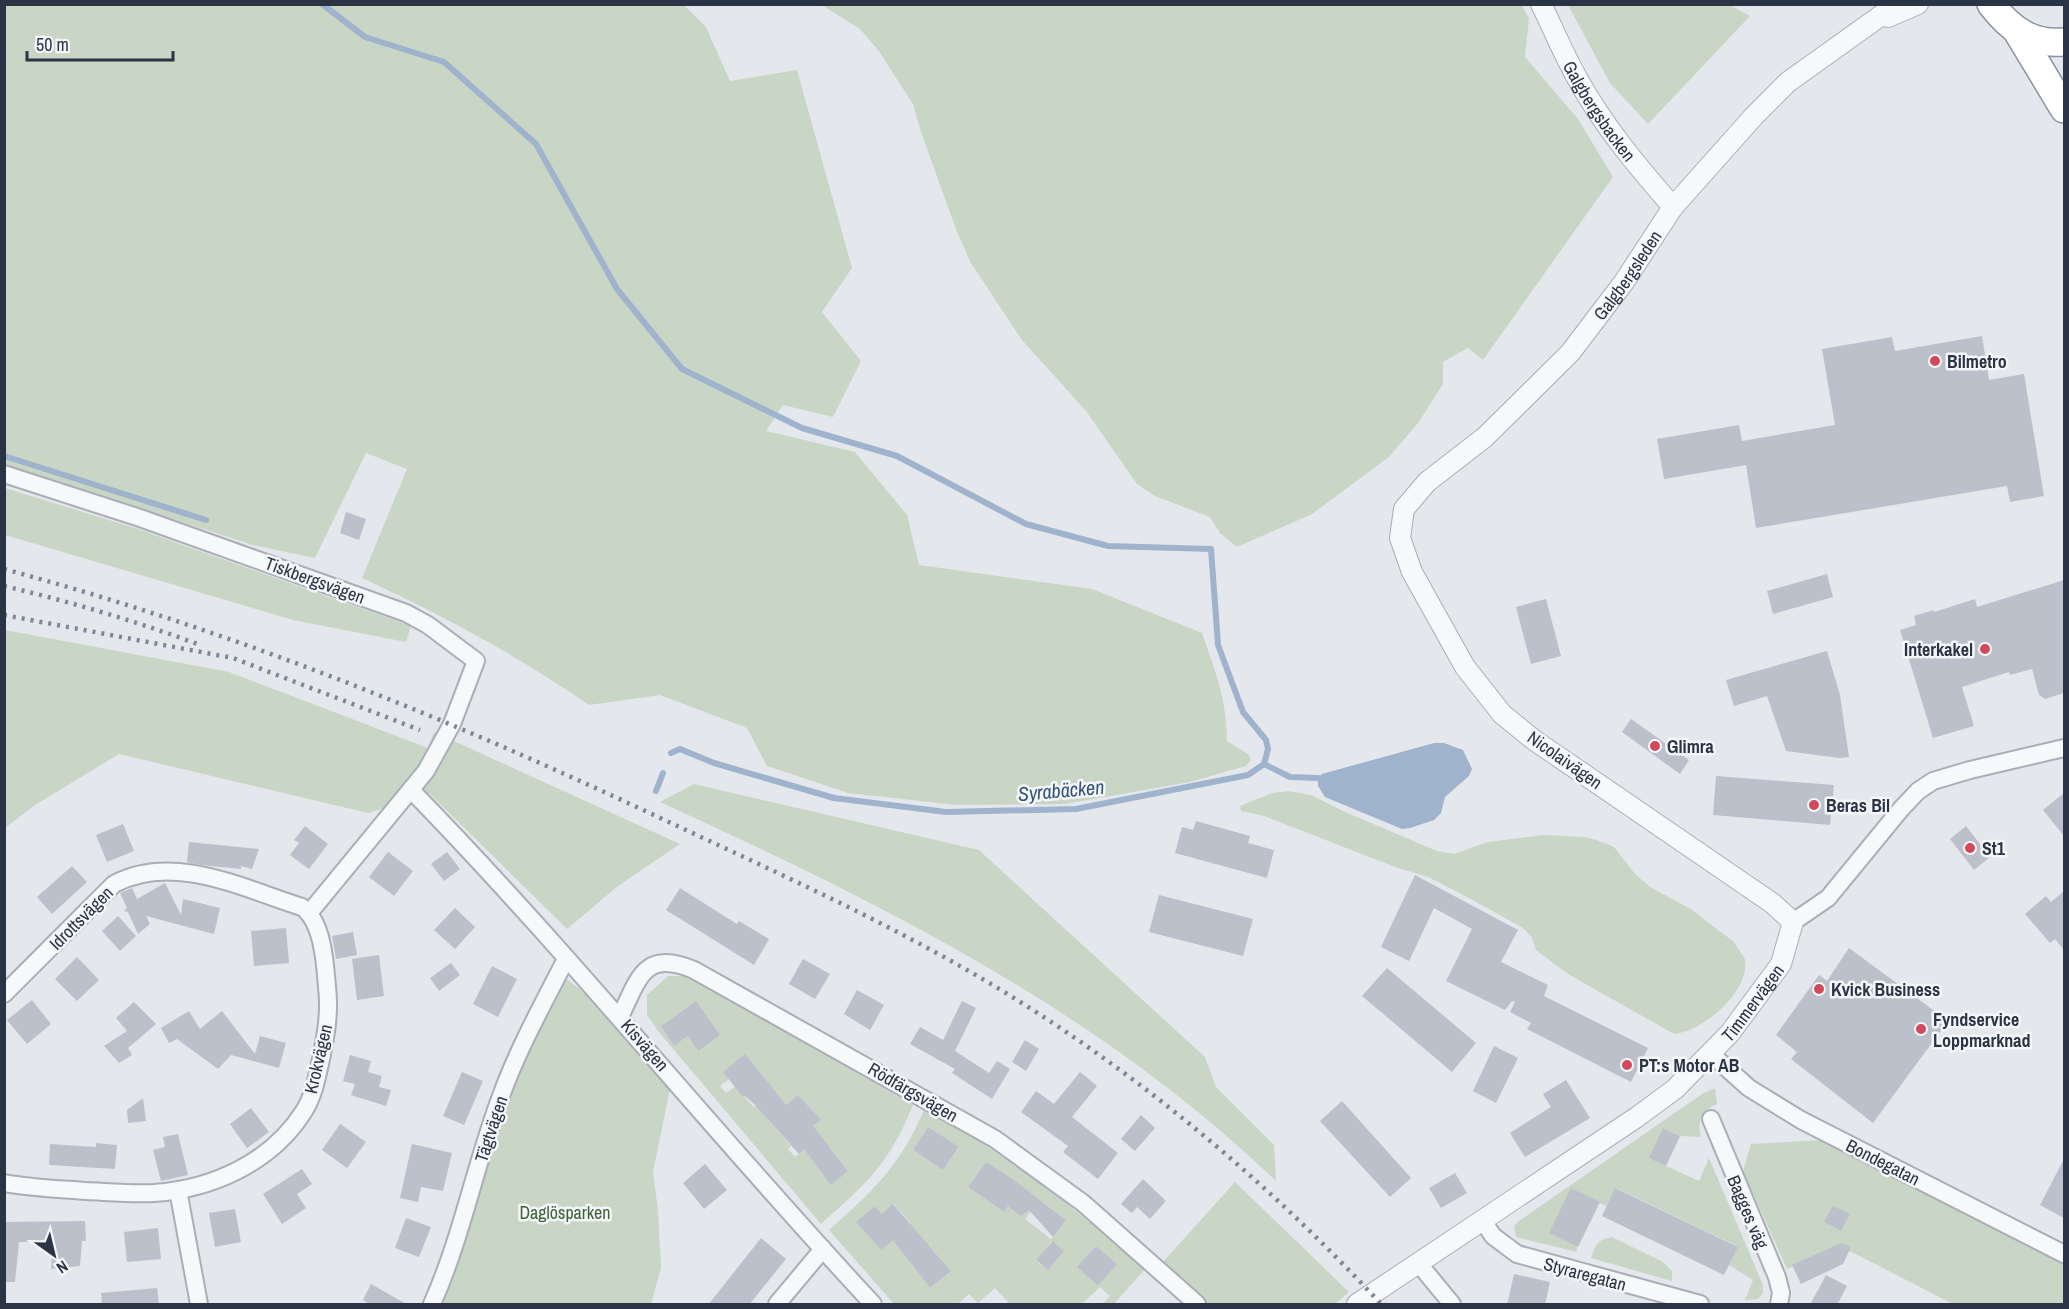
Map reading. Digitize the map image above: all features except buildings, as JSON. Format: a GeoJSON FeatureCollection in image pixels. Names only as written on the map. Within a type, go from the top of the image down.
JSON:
{"type":"FeatureCollection","features":[{"type":"Feature","properties":{"kind":"highway"},"geometry":{"type":"LineString","coordinates":[[1991,4],[2017,32],[2064,109]]}},
{"type":"Feature","properties":{"kind":"highway"},"geometry":{"type":"LineString","coordinates":[[2017,32],[2043,42],[2064,42]]}},
{"type":"Feature","properties":{"kind":"street","name":"Galgbergsbacken"},"geometry":{"type":"LineString","coordinates":[[1541,4],[1576,77],[1606,125],[1632,161],[1673,207]]}},
{"type":"Feature","properties":{"kind":"street","name":"Galgbergsleden"},"geometry":{"type":"LineString","coordinates":[[1401,541],[1404,509],[1426,482],[1485,436],[1570,353],[1624,282],[1673,207],[1754,116],[1788,82],[1874,23],[1897,4]]}},
{"type":"Feature","properties":{"kind":"street","name":"Galgbergsleden"},"geometry":{"type":"LineString","coordinates":[[1874,23],[1918,4]]}},
{"type":"Feature","properties":{"kind":"street","name":"Tiskbergsvägen"},"geometry":{"type":"LineString","coordinates":[[4,474],[140,518],[406,613],[445,637],[476,661],[452,723],[435,758],[411,790]]}},
{"type":"Feature","properties":{"kind":"street","name":"Nicolaivägen"},"geometry":{"type":"LineString","coordinates":[[1401,541],[1412,572],[1465,667],[1502,714],[1534,740],[1772,903],[1793,922]]}},
{"type":"Feature","properties":{"kind":"street"},"geometry":{"type":"LineString","coordinates":[[1793,922],[1828,898],[1901,809],[1918,791],[1933,781],[2064,748]]}},
{"type":"Feature","properties":{"kind":"street"},"geometry":{"type":"LineString","coordinates":[[310,912],[411,790]]}},
{"type":"Feature","properties":{"kind":"street","name":"Kisvägen"},"geometry":{"type":"LineString","coordinates":[[411,790],[475,856],[620,1017],[873,1305]]}},
{"type":"Feature","properties":{"kind":"street","name":"Idrottsvägen"},"geometry":{"type":"LineString","coordinates":[[4,993],[110,887],[132,877],[162,871],[187,872],[310,912]]}},
{"type":"Feature","properties":{"kind":"street","name":"Krokvägen"},"geometry":{"type":"LineString","coordinates":[[4,1183],[133,1194],[178,1190],[222,1178],[261,1157],[279,1143],[305,1110],[316,1084],[329,1013],[322,952],[315,922],[310,912]]}},
{"type":"Feature","properties":{"kind":"street","name":"Timmervägen"},"geometry":{"type":"LineString","coordinates":[[1357,1305],[1637,1117],[1674,1089],[1711,1054],[1781,964],[1793,922]]}},
{"type":"Feature","properties":{"kind":"street","name":"Tägtvägen"},"geometry":{"type":"LineString","coordinates":[[432,1305],[458,1241],[482,1152],[501,1095],[517,1057],[566,959]]}},
{"type":"Feature","properties":{"kind":"street","name":"Rödfärgsvägen"},"geometry":{"type":"LineString","coordinates":[[620,1017],[645,971],[655,964],[666,961],[694,970],[995,1139],[1083,1203],[1197,1305]]}},
{"type":"Feature","properties":{"kind":"street","name":"Bondegatan"},"geometry":{"type":"LineString","coordinates":[[1711,1054],[1749,1088],[1801,1120],[2064,1254]]}},
{"type":"Feature","properties":{"kind":"street","name":"Bagges väg"},"geometry":{"type":"LineString","coordinates":[[1711,1119],[1777,1278],[1781,1293],[1779,1305]]}},
{"type":"Feature","properties":{"kind":"street"},"geometry":{"type":"LineString","coordinates":[[178,1190],[199,1305]]}},
{"type":"Feature","properties":{"kind":"street","name":"Styraregatan"},"geometry":{"type":"LineString","coordinates":[[1483,1221],[1493,1236],[1517,1254],[1700,1305]]}},
{"type":"Feature","properties":{"kind":"street"},"geometry":{"type":"LineString","coordinates":[[777,1305],[823,1249]]}},
{"type":"Feature","properties":{"kind":"street"},"geometry":{"type":"LineString","coordinates":[[1419,1264],[1452,1305]]}},
{"type":"Feature","properties":{"kind":"green space"},"geometry":{"type":"Polygon","coordinates":[[[4,5],[684,5],[706,27],[730,81],[797,70],[852,268],[822,312],[861,361],[833,417],[783,405],[766,431],[855,452],[907,515],[919,565],[1092,589],[1202,633],[1222,698],[1227,741],[1248,754],[1251,760],[1246,766],[1190,782],[1065,804],[956,805],[848,793],[767,766],[747,728],[660,695],[589,705],[479,637],[362,578],[407,469],[366,453],[315,558],[253,545],[5,465],[4,5]]]}},
{"type":"Feature","properties":{"kind":"green space"},"geometry":{"type":"Polygon","coordinates":[[[822,5],[1522,5],[1529,19],[1525,57],[1578,119],[1613,177],[1483,360],[1468,348],[1443,362],[1443,384],[1418,423],[1389,457],[1312,514],[1237,547],[1220,533],[1210,517],[1155,496],[1137,484],[1086,411],[1022,340],[971,263],[957,232],[913,104],[878,50],[860,29],[822,5]]]}},
{"type":"Feature","properties":{"kind":"green space"},"geometry":{"type":"Polygon","coordinates":[[[1568,5],[1729,5],[1750,16],[1648,124],[1610,83],[1568,5]]]}},
{"type":"Feature","properties":{"kind":"green space"},"geometry":{"type":"Polygon","coordinates":[[[5,488],[135,528],[411,626],[406,642],[293,620],[5,535],[5,488]]]}},
{"type":"Feature","properties":{"kind":"green space"},"geometry":{"type":"Polygon","coordinates":[[[5,630],[229,672],[428,748],[434,732],[680,844],[618,886],[567,929],[430,794],[368,813],[119,754],[35,805],[5,828],[5,630]]]}},
{"type":"Feature","properties":{"kind":"green space"},"geometry":{"type":"Polygon","coordinates":[[[694,784],[979,850],[1205,1057],[1216,1087],[1274,1145],[1276,1181],[1208,1120],[1136,1064],[1061,1013],[906,922],[825,880],[660,802],[694,784]]]}},
{"type":"Feature","properties":{"kind":"green space"},"geometry":{"type":"Polygon","coordinates":[[[1289,791],[1311,795],[1437,851],[1454,854],[1488,842],[1543,835],[1585,837],[1614,847],[1635,874],[1650,887],[1691,909],[1733,941],[1745,959],[1745,971],[1740,984],[1733,996],[1711,1017],[1698,1026],[1674,1034],[1568,974],[1536,950],[1532,938],[1523,928],[1469,898],[1428,877],[1395,867],[1264,816],[1241,811],[1240,806],[1272,793],[1289,791]]]}},
{"type":"Feature","properties":{"kind":"green space"},"geometry":{"type":"Polygon","coordinates":[[[668,976],[684,976],[913,1105],[895,1143],[864,1184],[821,1224],[658,1031],[647,1015],[647,995],[668,976]],[[696,1001],[661,1026],[674,1046],[688,1036],[698,1050],[696,1001]],[[729,1079],[720,1086],[726,1093],[735,1087],[754,1107],[774,1091],[729,1079]],[[798,1095],[769,1121],[791,1146],[788,1149],[795,1157],[816,1139],[809,1130],[820,1120],[798,1095]],[[830,1147],[813,1160],[831,1184],[848,1171],[830,1147]]]}},
{"type":"Feature","properties":{"kind":"green space","name":"Daglösparken"},"geometry":{"type":"Polygon","coordinates":[[[566,979],[604,1007],[674,1069],[653,1172],[661,1268],[651,1304],[433,1304],[507,1083],[566,979]]]}},
{"type":"Feature","properties":{"kind":"green space"},"geometry":{"type":"Polygon","coordinates":[[[1715,1088],[1717,1104],[1704,1113],[1700,1121],[1701,1137],[1680,1136],[1663,1128],[1666,1166],[1699,1181],[1709,1158],[1763,1285],[1763,1293],[1758,1299],[1745,1300],[1753,1280],[1729,1265],[1737,1246],[1616,1188],[1606,1206],[1571,1188],[1577,1252],[1516,1237],[1514,1226],[1519,1221],[1702,1094],[1715,1088]]]}},
{"type":"Feature","properties":{"kind":"green space"},"geometry":{"type":"Polygon","coordinates":[[[924,1110],[954,1126],[1039,1182],[1145,1269],[1114,1304],[1102,1304],[1110,1296],[1100,1287],[1082,1304],[1006,1304],[1008,1302],[995,1288],[978,1303],[969,1294],[958,1304],[894,1304],[829,1230],[884,1176],[906,1147],[924,1110]],[[928,1127],[913,1150],[943,1170],[959,1148],[928,1127]],[[986,1162],[968,1187],[1004,1212],[1021,1187],[986,1162]],[[1040,1200],[1025,1219],[1051,1239],[1066,1220],[1040,1200]],[[894,1204],[882,1214],[875,1206],[857,1222],[881,1250],[911,1224],[894,1204]],[[1052,1241],[1036,1261],[1048,1270],[1064,1251],[1052,1241]],[[929,1245],[909,1261],[930,1288],[951,1271],[929,1245]],[[1096,1246],[1078,1267],[1116,1264],[1096,1246]]]}},
{"type":"Feature","properties":{"kind":"green space"},"geometry":{"type":"Polygon","coordinates":[[[1824,1140],[2064,1263],[2064,1304],[1953,1304],[1840,1246],[1787,1269],[1743,1171],[1751,1144],[1824,1140]]]}},
{"type":"Feature","properties":{"kind":"green space"},"geometry":{"type":"Polygon","coordinates":[[[1235,1182],[1349,1292],[1335,1304],[1203,1304],[1162,1263],[1235,1182]]]}},
{"type":"Feature","properties":{"kind":"green space"},"geometry":{"type":"Polygon","coordinates":[[[1612,1237],[1663,1262],[1672,1271],[1672,1281],[1591,1258],[1603,1239],[1612,1237]]]}},
{"type":"Feature","properties":{"kind":"water"},"geometry":{"type":"Polygon","coordinates":[[[1434,743],[1444,743],[1463,750],[1472,769],[1469,776],[1445,797],[1441,813],[1434,820],[1402,829],[1325,797],[1318,786],[1318,778],[1322,774],[1434,743]]]}},
{"type":"Feature","properties":{"kind":"waterway","name":"Syrabäcken"},"geometry":{"type":"LineString","coordinates":[[322,4],[365,37],[444,62],[536,144],[617,289],[682,369],[802,428],[897,456],[1026,524],[1108,546],[1211,549],[1218,645],[1243,712],[1266,740],[1268,749],[1264,764],[1248,775],[1076,809],[946,812],[834,798],[714,763],[680,749],[671,753]]}},
{"type":"Feature","properties":{"kind":"waterway"},"geometry":{"type":"LineString","coordinates":[[4,456],[206,520]]}},
{"type":"Feature","properties":{"kind":"waterway"},"geometry":{"type":"LineString","coordinates":[[1264,764],[1290,777],[1318,778]]}},
{"type":"Feature","properties":{"kind":"waterway"},"geometry":{"type":"LineString","coordinates":[[656,791],[663,773]]}},
{"type":"Feature","properties":{"kind":"railway"},"geometry":{"type":"LineString","coordinates":[[4,569],[172,619],[417,710],[577,779],[829,897],[913,940],[1049,1020],[1150,1093],[1199,1132],[1293,1215],[1381,1304]]}},
{"type":"Feature","properties":{"kind":"railway"},"geometry":{"type":"LineString","coordinates":[[4,586],[103,612],[200,645]]}},
{"type":"Feature","properties":{"kind":"railway"},"geometry":{"type":"LineString","coordinates":[[4,615],[233,658],[420,730]]}},
{"type":"Feature","properties":{"kind":"place","name":"Bilmetro"},"geometry":{"type":"Point","coordinates":[1935,361]}},
{"type":"Feature","properties":{"kind":"place","name":"Interkakel"},"geometry":{"type":"Point","coordinates":[1985,649]}},
{"type":"Feature","properties":{"kind":"place","name":"Glimra"},"geometry":{"type":"Point","coordinates":[1655,746]}},
{"type":"Feature","properties":{"kind":"place","name":"Beras Bil"},"geometry":{"type":"Point","coordinates":[1814,805]}},
{"type":"Feature","properties":{"kind":"place","name":"St1"},"geometry":{"type":"Point","coordinates":[1970,848]}},
{"type":"Feature","properties":{"kind":"place","name":"Kvick Business"},"geometry":{"type":"Point","coordinates":[1819,989]}},
{"type":"Feature","properties":{"kind":"place","name":"Fyndservice Loppmarknad"},"geometry":{"type":"Point","coordinates":[1921,1029]}},
{"type":"Feature","properties":{"kind":"place","name":"PT:s Motor AB"},"geometry":{"type":"Point","coordinates":[1627,1065]}}]}
